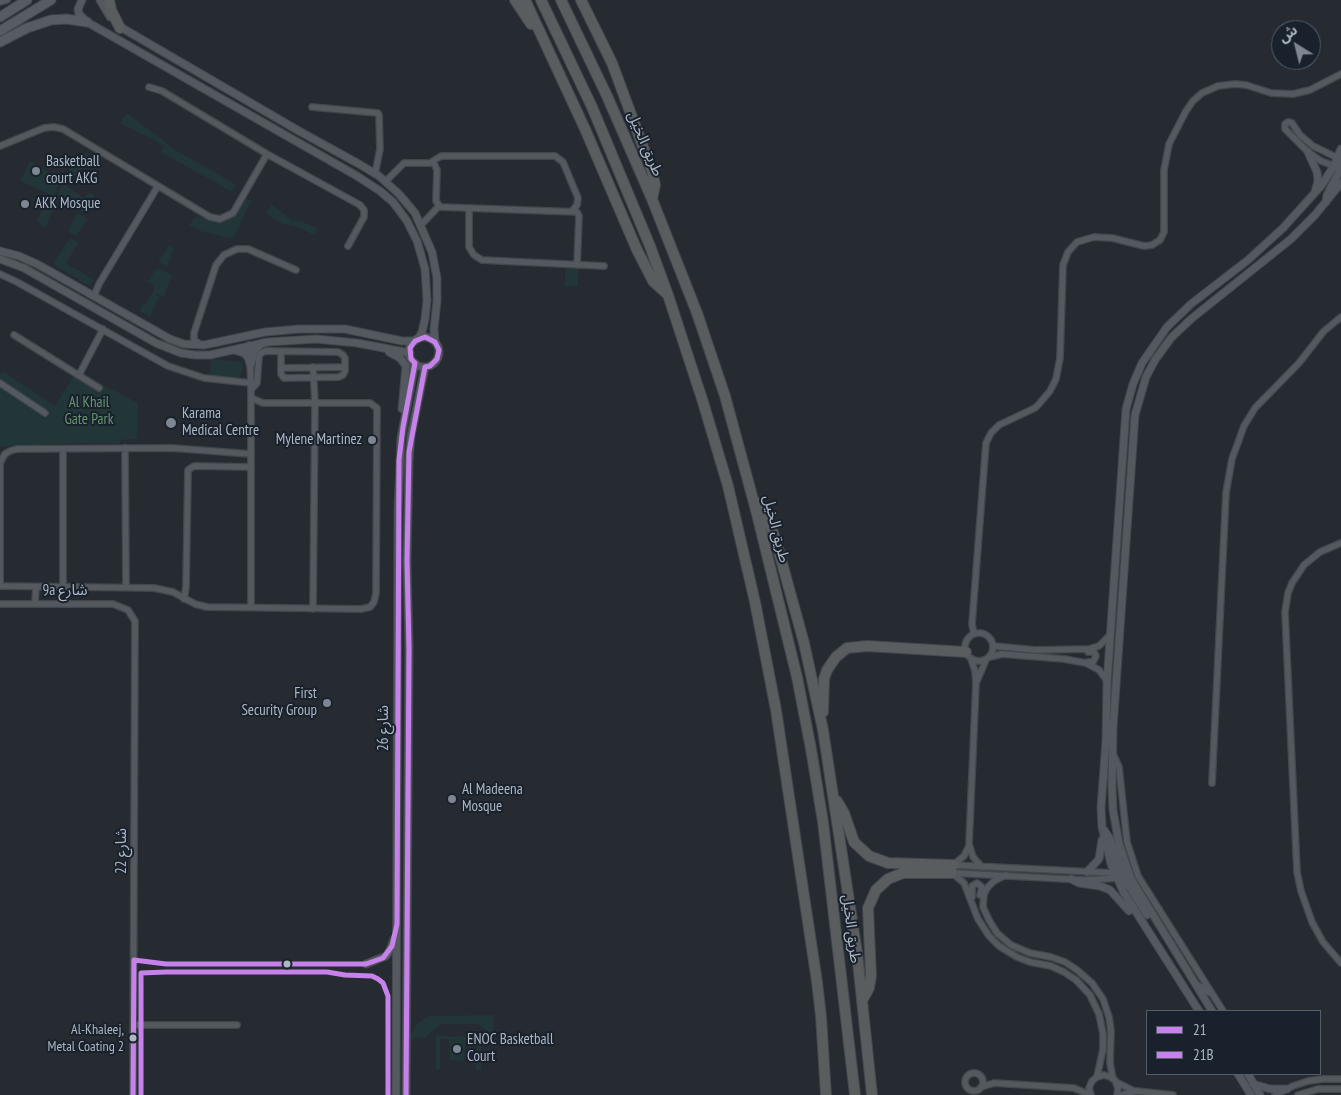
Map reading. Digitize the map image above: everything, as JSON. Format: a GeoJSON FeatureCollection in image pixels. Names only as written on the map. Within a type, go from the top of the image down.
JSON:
{"type":"FeatureCollection","features":[{"type":"Feature","properties":{"kind":"highway"},"geometry":{"type":"LineString","coordinates":[[109,0],[111,10],[120,28]]}},
{"type":"Feature","properties":{"kind":"highway"},"geometry":{"type":"LineString","coordinates":[[515,0],[545,42]]}},
{"type":"Feature","properties":{"kind":"highway"},"geometry":{"type":"LineString","coordinates":[[541,0],[596,116],[631,197],[668,295],[728,486],[765,654],[794,826],[817,982],[826,1095]]}},
{"type":"Feature","properties":{"kind":"highway","name":"طريق الخيل"},"geometry":{"type":"LineString","coordinates":[[561,0],[607,96],[652,199],[697,313],[725,396],[797,678],[811,749],[823,822],[855,1095]]}},
{"type":"Feature","properties":{"kind":"highway"},"geometry":{"type":"LineString","coordinates":[[581,0],[615,72],[652,170],[655,185],[652,199]]}},
{"type":"Feature","properties":{"kind":"highway"},"geometry":{"type":"LineString","coordinates":[[587,0],[590,17]]}},
{"type":"Feature","properties":{"kind":"highway"},"geometry":{"type":"LineString","coordinates":[[525,2],[545,42],[637,250],[653,281],[668,295]]}},
{"type":"Feature","properties":{"kind":"highway"},"geometry":{"type":"LineString","coordinates":[[752,497],[767,518],[776,541],[810,668],[823,730],[863,1000],[872,1095]]}},
{"type":"Feature","properties":{"kind":"highway"},"geometry":{"type":"LineString","coordinates":[[823,730],[824,679],[827,670],[836,657],[847,648],[867,646],[968,656]]}},
{"type":"Feature","properties":{"kind":"highway"},"geometry":{"type":"LineString","coordinates":[[834,797],[844,813],[854,842],[869,856],[888,863],[953,869]]}},
{"type":"Feature","properties":{"kind":"highway"},"geometry":{"type":"LineString","coordinates":[[863,1000],[869,988],[871,976],[868,908],[876,890],[888,878],[903,872],[953,869]]}},
{"type":"Feature","properties":{"kind":"main road"},"geometry":{"type":"LineString","coordinates":[[0,17],[27,0]]}},
{"type":"Feature","properties":{"kind":"main road"},"geometry":{"type":"LineString","coordinates":[[0,31],[51,0]]}},
{"type":"Feature","properties":{"kind":"main road"},"geometry":{"type":"LineString","coordinates":[[0,42],[28,28],[51,20],[66,19],[87,22]]}},
{"type":"Feature","properties":{"kind":"street"},"geometry":{"type":"LineString","coordinates":[[0,2],[7,0]]}},
{"type":"Feature","properties":{"kind":"street"},"geometry":{"type":"LineString","coordinates":[[82,0],[78,9],[79,14],[87,22],[356,176],[387,196],[407,221],[417,241],[424,262],[427,300],[423,328],[410,348],[410,353],[415,363],[426,367],[434,363],[439,355],[434,329],[437,289],[436,266],[421,225],[407,203],[386,182],[362,166],[120,28],[100,0]]}},
{"type":"Feature","properties":{"kind":"street"},"geometry":{"type":"LineString","coordinates":[[974,634],[972,624],[986,443],[991,433],[999,425],[1040,404],[1056,379],[1060,358],[1064,265],[1068,252],[1077,242],[1094,237],[1112,238],[1147,246],[1155,244],[1160,240],[1164,232],[1164,170],[1169,144],[1186,111],[1193,101],[1202,94],[1218,86],[1235,84],[1276,94],[1293,94],[1310,90],[1341,74]]}},
{"type":"Feature","properties":{"kind":"street"},"geometry":{"type":"LineString","coordinates":[[149,87],[162,91],[267,154],[362,207],[364,217],[348,246]]}},
{"type":"Feature","properties":{"kind":"street"},"geometry":{"type":"LineString","coordinates":[[312,107],[378,112],[380,149],[375,174]]}},
{"type":"Feature","properties":{"kind":"street"},"geometry":{"type":"LineString","coordinates":[[1338,168],[1321,161],[1308,152],[1284,129],[1286,122],[1292,122],[1300,135],[1312,146],[1339,159]]}},
{"type":"Feature","properties":{"kind":"street"},"geometry":{"type":"LineString","coordinates":[[0,146],[39,129],[59,128],[210,217],[220,219],[225,218],[235,208],[267,154]]}},
{"type":"Feature","properties":{"kind":"street"},"geometry":{"type":"LineString","coordinates":[[1326,203],[1327,195],[1338,168],[1341,149]]}},
{"type":"Feature","properties":{"kind":"street"},"geometry":{"type":"LineString","coordinates":[[1308,152],[1318,175],[1315,194]]}},
{"type":"Feature","properties":{"kind":"street"},"geometry":{"type":"LineString","coordinates":[[386,182],[404,163],[429,163],[441,156],[558,157],[563,162],[578,198],[577,205],[572,210]]}},
{"type":"Feature","properties":{"kind":"street"},"geometry":{"type":"LineString","coordinates":[[362,166],[378,160]]}},
{"type":"Feature","properties":{"kind":"street"},"geometry":{"type":"LineString","coordinates":[[433,162],[437,170],[436,201],[439,206]]}},
{"type":"Feature","properties":{"kind":"street"},"geometry":{"type":"LineString","coordinates":[[1087,872],[1101,856],[1101,808],[1106,741],[1107,683],[1123,426],[1129,396],[1138,372],[1154,345],[1175,319],[1191,304],[1263,248],[1338,168]]}},
{"type":"Feature","properties":{"kind":"street"},"geometry":{"type":"LineString","coordinates":[[1211,1010],[1157,922],[1146,913],[1122,874],[1113,810],[1113,753],[1134,425],[1143,387],[1155,360],[1178,331],[1278,251],[1304,227],[1341,183]]}},
{"type":"Feature","properties":{"kind":"street"},"geometry":{"type":"LineString","coordinates":[[67,292],[86,299],[94,296],[99,284],[158,186]]}},
{"type":"Feature","properties":{"kind":"street"},"geometry":{"type":"LineString","coordinates":[[1326,203],[1341,193]]}},
{"type":"Feature","properties":{"kind":"street"},"geometry":{"type":"LineString","coordinates":[[439,206],[572,210],[577,212],[579,214],[577,265]]}},
{"type":"Feature","properties":{"kind":"street"},"geometry":{"type":"LineString","coordinates":[[421,225],[439,206]]}},
{"type":"Feature","properties":{"kind":"street"},"geometry":{"type":"LineString","coordinates":[[469,208],[469,247],[479,259],[489,262],[604,266]]}},
{"type":"Feature","properties":{"kind":"street"},"geometry":{"type":"LineString","coordinates":[[204,345],[195,342],[193,338],[216,265],[220,258],[228,252],[237,249],[248,249],[296,270]]}},
{"type":"Feature","properties":{"kind":"street"},"geometry":{"type":"LineString","coordinates":[[0,252],[19,256],[33,262],[179,343],[204,345],[283,330],[345,330],[402,341],[429,338],[435,342]]}},
{"type":"Feature","properties":{"kind":"street"},"geometry":{"type":"LineString","coordinates":[[0,259],[19,265],[156,343],[174,351],[203,355],[262,343],[287,340],[326,340],[347,341],[410,353]]}},
{"type":"Feature","properties":{"kind":"street"},"geometry":{"type":"LineString","coordinates":[[0,274],[156,360],[180,371],[212,379],[251,383]]}},
{"type":"Feature","properties":{"kind":"street"},"geometry":{"type":"LineString","coordinates":[[87,292],[99,284]]}},
{"type":"Feature","properties":{"kind":"street"},"geometry":{"type":"LineString","coordinates":[[1212,783],[1226,505],[1232,459],[1244,426],[1255,408],[1299,363],[1324,331],[1341,317]]}},
{"type":"Feature","properties":{"kind":"street"},"geometry":{"type":"LineString","coordinates":[[79,375],[103,330]]}},
{"type":"Feature","properties":{"kind":"street"},"geometry":{"type":"LineString","coordinates":[[179,343],[189,339],[194,333]]}},
{"type":"Feature","properties":{"kind":"street"},"geometry":{"type":"LineString","coordinates":[[251,607],[251,383],[249,345],[251,338],[257,334]]}},
{"type":"Feature","properties":{"kind":"street"},"geometry":{"type":"LineString","coordinates":[[14,336],[99,388]]}},
{"type":"Feature","properties":{"kind":"street"},"geometry":{"type":"LineString","coordinates":[[250,364],[254,351],[262,343]]}},
{"type":"Feature","properties":{"kind":"street"},"geometry":{"type":"LineString","coordinates":[[379,347],[398,356],[406,366],[402,412],[403,427]]}},
{"type":"Feature","properties":{"kind":"street"},"geometry":{"type":"LineString","coordinates":[[231,350],[244,353],[248,357],[250,364]]}},
{"type":"Feature","properties":{"kind":"street"},"geometry":{"type":"LineString","coordinates":[[251,390],[257,383],[259,356],[266,351],[338,352],[344,356],[346,371],[342,376],[284,378],[281,375],[281,352]]}},
{"type":"Feature","properties":{"kind":"street","name":"شارع 26"},"geometry":{"type":"LineString","coordinates":[[396,1095],[398,510],[403,427],[415,363]]}},
{"type":"Feature","properties":{"kind":"street"},"geometry":{"type":"LineString","coordinates":[[313,367],[315,403],[313,609]]}},
{"type":"Feature","properties":{"kind":"street"},"geometry":{"type":"LineString","coordinates":[[281,368],[345,367]]}},
{"type":"Feature","properties":{"kind":"street","name":"شارع 26"},"geometry":{"type":"LineString","coordinates":[[406,1095],[408,511],[410,436],[426,367]]}},
{"type":"Feature","properties":{"kind":"street"},"geometry":{"type":"LineString","coordinates":[[0,383],[45,413]]}},
{"type":"Feature","properties":{"kind":"street"},"geometry":{"type":"LineString","coordinates":[[251,398],[263,403],[370,403],[376,406],[378,413],[375,599],[370,607],[364,609],[208,607],[195,604],[161,588],[0,586],[1,460],[8,452],[14,449],[177,448],[251,454]]}},
{"type":"Feature","properties":{"kind":"street"},"geometry":{"type":"LineString","coordinates":[[125,448],[126,587]]}},
{"type":"Feature","properties":{"kind":"street"},"geometry":{"type":"LineString","coordinates":[[62,587],[63,449]]}},
{"type":"Feature","properties":{"kind":"street"},"geometry":{"type":"LineString","coordinates":[[184,599],[186,587],[188,470],[194,466],[251,467]]}},
{"type":"Feature","properties":{"kind":"street"},"geometry":{"type":"LineString","coordinates":[[398,510],[402,507],[408,511]]}},
{"type":"Feature","properties":{"kind":"street"},"geometry":{"type":"LineString","coordinates":[[1341,543],[1320,552],[1298,574],[1288,593],[1286,624],[1297,872],[1301,891],[1312,922],[1323,942],[1341,963]]}},
{"type":"Feature","properties":{"kind":"street"},"geometry":{"type":"LineString","coordinates":[[35,604],[36,587]]}},
{"type":"Feature","properties":{"kind":"street","name":"9a شارع"},"geometry":{"type":"LineString","coordinates":[[0,604],[113,604],[128,610]]}},
{"type":"Feature","properties":{"kind":"street","name":"شارع 22"},"geometry":{"type":"LineString","coordinates":[[128,610],[134,618],[136,625],[133,1095]]}},
{"type":"Feature","properties":{"kind":"street"},"geometry":{"type":"LineString","coordinates":[[982,866],[973,857],[969,844],[976,683],[975,671],[968,656],[966,643],[974,634],[982,633],[989,636],[994,646]]}},
{"type":"Feature","properties":{"kind":"street"},"geometry":{"type":"LineString","coordinates":[[994,646],[1028,650],[1064,651],[1096,648],[1110,635]]}},
{"type":"Feature","properties":{"kind":"street"},"geometry":{"type":"LineString","coordinates":[[976,683],[994,646]]}},
{"type":"Feature","properties":{"kind":"street"},"geometry":{"type":"LineString","coordinates":[[968,656],[978,662],[999,654],[1078,659],[1092,662],[1096,658],[1096,655],[1092,652],[1075,653],[1064,651]]}},
{"type":"Feature","properties":{"kind":"street"},"geometry":{"type":"LineString","coordinates":[[1064,659],[1093,666],[1102,673],[1107,683]]}},
{"type":"Feature","properties":{"kind":"street"},"geometry":{"type":"LineString","coordinates":[[1113,753],[1119,768],[1126,833],[1134,868],[1209,992],[1222,1010]]}},
{"type":"Feature","properties":{"kind":"street"},"geometry":{"type":"LineString","coordinates":[[1102,827],[1139,918],[1198,1010]]}},
{"type":"Feature","properties":{"kind":"street"},"geometry":{"type":"LineString","coordinates":[[953,869],[1006,875],[1071,879],[1122,874],[1126,872],[1122,871],[1110,840],[1102,827]]}},
{"type":"Feature","properties":{"kind":"street"},"geometry":{"type":"LineString","coordinates":[[953,869],[964,856],[969,844]]}},
{"type":"Feature","properties":{"kind":"street"},"geometry":{"type":"LineString","coordinates":[[953,869],[982,866],[1122,874]]}},
{"type":"Feature","properties":{"kind":"street"},"geometry":{"type":"LineString","coordinates":[[953,869],[966,886],[972,907],[985,931],[1004,950],[1026,961],[1051,966],[1064,972],[1076,980],[1090,995],[1099,1014],[1103,1034],[1103,1049],[1097,1077]]}},
{"type":"Feature","properties":{"kind":"street"},"geometry":{"type":"LineString","coordinates":[[986,915],[983,903],[986,890],[994,881],[1006,875]]}},
{"type":"Feature","properties":{"kind":"street"},"geometry":{"type":"LineString","coordinates":[[1071,879],[1110,890],[1120,899],[1132,915],[1139,918]]}},
{"type":"Feature","properties":{"kind":"street"},"geometry":{"type":"LineString","coordinates":[[972,907],[972,888],[978,883],[982,887],[981,905],[997,933],[1011,945],[1030,953],[1064,962],[1092,983],[1103,999],[1109,1017],[1111,1031],[1110,1063],[1118,1088],[1116,1095]]}},
{"type":"Feature","properties":{"kind":"street"},"geometry":{"type":"LineString","coordinates":[[366,964],[380,960],[388,953],[393,943],[397,924]]}},
{"type":"Feature","properties":{"kind":"street"},"geometry":{"type":"LineString","coordinates":[[397,966],[407,977]]}},
{"type":"Feature","properties":{"kind":"street"},"geometry":{"type":"LineString","coordinates":[[1196,985],[1209,992]]}},
{"type":"Feature","properties":{"kind":"street"},"geometry":{"type":"LineString","coordinates":[[134,1024],[236,1025]]}},
{"type":"Feature","properties":{"kind":"street"},"geometry":{"type":"LineString","coordinates":[[994,1083],[973,1074],[967,1077],[966,1081],[967,1087],[970,1090],[994,1083],[1074,1088],[1090,1095],[1092,1081]]}},
{"type":"Feature","properties":{"kind":"street"},"geometry":{"type":"LineString","coordinates":[[1074,1088],[1104,1075],[1136,1092]]}},
{"type":"Feature","properties":{"kind":"street"},"geometry":{"type":"LineString","coordinates":[[1239,1075],[1252,1095]]}},
{"type":"Feature","properties":{"kind":"street"},"geometry":{"type":"LineString","coordinates":[[1248,1075],[1260,1095]]}},
{"type":"Feature","properties":{"kind":"street"},"geometry":{"type":"LineString","coordinates":[[981,1076],[983,1082],[981,1087]]}},
{"type":"Feature","properties":{"kind":"street"},"geometry":{"type":"LineString","coordinates":[[1275,1095],[1301,1083],[1316,1079],[1341,1079]]}},
{"type":"Feature","properties":{"kind":"street"},"geometry":{"type":"LineString","coordinates":[[1253,1084],[1270,1090],[1286,1089]]}},
{"type":"Feature","properties":{"kind":"street"},"geometry":{"type":"LineString","coordinates":[[1298,1095],[1318,1089],[1341,1089]]}},
{"type":"Feature","properties":{"kind":"street"},"geometry":{"type":"LineString","coordinates":[[1122,1095],[1136,1092],[1173,1095]]}},
{"type":"Feature","properties":{"kind":"green space"},"geometry":{"type":"Polygon","coordinates":[[[127,113],[177,151],[235,184],[232,192],[161,152],[165,146],[120,123],[127,113]]]}},
{"type":"Feature","properties":{"kind":"green space"},"geometry":{"type":"Polygon","coordinates":[[[85,153],[91,158],[69,183],[63,179],[76,161],[75,159],[80,154],[85,153]]]}},
{"type":"Feature","properties":{"kind":"green space","name":"Basketball court AKG"},"geometry":{"type":"Polygon","coordinates":[[[30,161],[61,180],[54,196],[20,181],[30,161]]]}},
{"type":"Feature","properties":{"kind":"green space"},"geometry":{"type":"Polygon","coordinates":[[[63,183],[83,198],[90,192],[95,195],[85,213],[56,198],[63,183]]]}},
{"type":"Feature","properties":{"kind":"green space"},"geometry":{"type":"Polygon","coordinates":[[[46,197],[58,199],[45,228],[37,219],[44,207],[46,197]]]}},
{"type":"Feature","properties":{"kind":"green space"},"geometry":{"type":"Polygon","coordinates":[[[244,198],[251,201],[241,225],[233,237],[230,238],[200,231],[189,225],[195,217],[227,218],[244,198]]]}},
{"type":"Feature","properties":{"kind":"green space"},"geometry":{"type":"Polygon","coordinates":[[[271,204],[293,221],[301,221],[317,228],[315,236],[301,228],[283,224],[266,214],[271,204]]]}},
{"type":"Feature","properties":{"kind":"green space"},"geometry":{"type":"Polygon","coordinates":[[[77,213],[88,218],[76,236],[68,231],[77,213]]]}},
{"type":"Feature","properties":{"kind":"green space"},"geometry":{"type":"Polygon","coordinates":[[[70,238],[79,242],[66,263],[94,280],[89,286],[53,264],[70,238]]]}},
{"type":"Feature","properties":{"kind":"green space"},"geometry":{"type":"Polygon","coordinates":[[[169,245],[174,248],[167,267],[158,262],[169,245]]]}},
{"type":"Feature","properties":{"kind":"green space"},"geometry":{"type":"Polygon","coordinates":[[[565,267],[578,267],[578,286],[565,286],[565,267]]]}},
{"type":"Feature","properties":{"kind":"green space"},"geometry":{"type":"Polygon","coordinates":[[[157,268],[172,275],[164,296],[154,294],[159,297],[150,317],[140,311],[142,305],[147,302],[149,296],[153,293],[154,286],[147,281],[157,268]]]}},
{"type":"Feature","properties":{"kind":"green space"},"geometry":{"type":"Polygon","coordinates":[[[212,359],[243,362],[242,373],[238,379],[209,376],[212,359]]]}},
{"type":"Feature","properties":{"kind":"green space","name":"Al Khail Gate Park"},"geometry":{"type":"Polygon","coordinates":[[[77,371],[138,403],[137,439],[121,440],[120,443],[0,447],[0,374],[5,373],[55,406],[77,371]]]}},
{"type":"Feature","properties":{"kind":"green space"},"geometry":{"type":"Polygon","coordinates":[[[494,1015],[493,1035],[478,1024],[441,1024],[426,1037],[408,1040],[416,1025],[428,1016],[494,1015]]]}},
{"type":"Feature","properties":{"kind":"green space","name":"ENOC Basketball Court"},"geometry":{"type":"Polygon","coordinates":[[[436,1035],[449,1037],[466,1036],[464,1061],[450,1060],[449,1039],[440,1039],[440,1069],[436,1069],[436,1035]]]}},
{"type":"Feature","properties":{"kind":"green space"},"geometry":{"type":"Polygon","coordinates":[[[469,1035],[481,1037],[481,1069],[476,1070],[477,1039],[469,1039],[469,1035]]]}},
{"type":"Feature","properties":{"kind":"transit line","name":"21"},"geometry":{"type":"LineString","coordinates":[[133,1095],[134,960],[166,964],[366,964],[383,958],[392,946],[397,924],[399,460],[415,363],[411,359],[410,348],[415,341],[425,337],[435,342],[439,350],[437,359],[430,366],[425,367],[409,452],[406,1095]]}},
{"type":"Feature","properties":{"kind":"transit line","name":"21B"},"geometry":{"type":"LineString","coordinates":[[141,1095],[141,973],[166,972],[327,972],[372,976],[378,979],[383,983],[388,996],[388,1095]]}},
{"type":"Feature","properties":{"kind":"place","name":"Basketball court AKG"},"geometry":{"type":"Point","coordinates":[36,171]}},
{"type":"Feature","properties":{"kind":"place","name":"AKK Mosque"},"geometry":{"type":"Point","coordinates":[25,204]}},
{"type":"Feature","properties":{"kind":"place","name":"Karama Medical Centre"},"geometry":{"type":"Point","coordinates":[171,423]}},
{"type":"Feature","properties":{"kind":"place","name":"Mylene Martinez"},"geometry":{"type":"Point","coordinates":[372,440]}},
{"type":"Feature","properties":{"kind":"place","name":"First Security Group"},"geometry":{"type":"Point","coordinates":[327,703]}},
{"type":"Feature","properties":{"kind":"place","name":"Al Madeena Mosque"},"geometry":{"type":"Point","coordinates":[452,799]}},
{"type":"Feature","properties":{"kind":"place","name":"Al-Khaleej, Metal Coating 2"},"geometry":{"type":"Point","coordinates":[133,1038]}},
{"type":"Feature","properties":{"kind":"place","name":"ENOC Basketball Court"},"geometry":{"type":"Point","coordinates":[457,1049]}}]}
